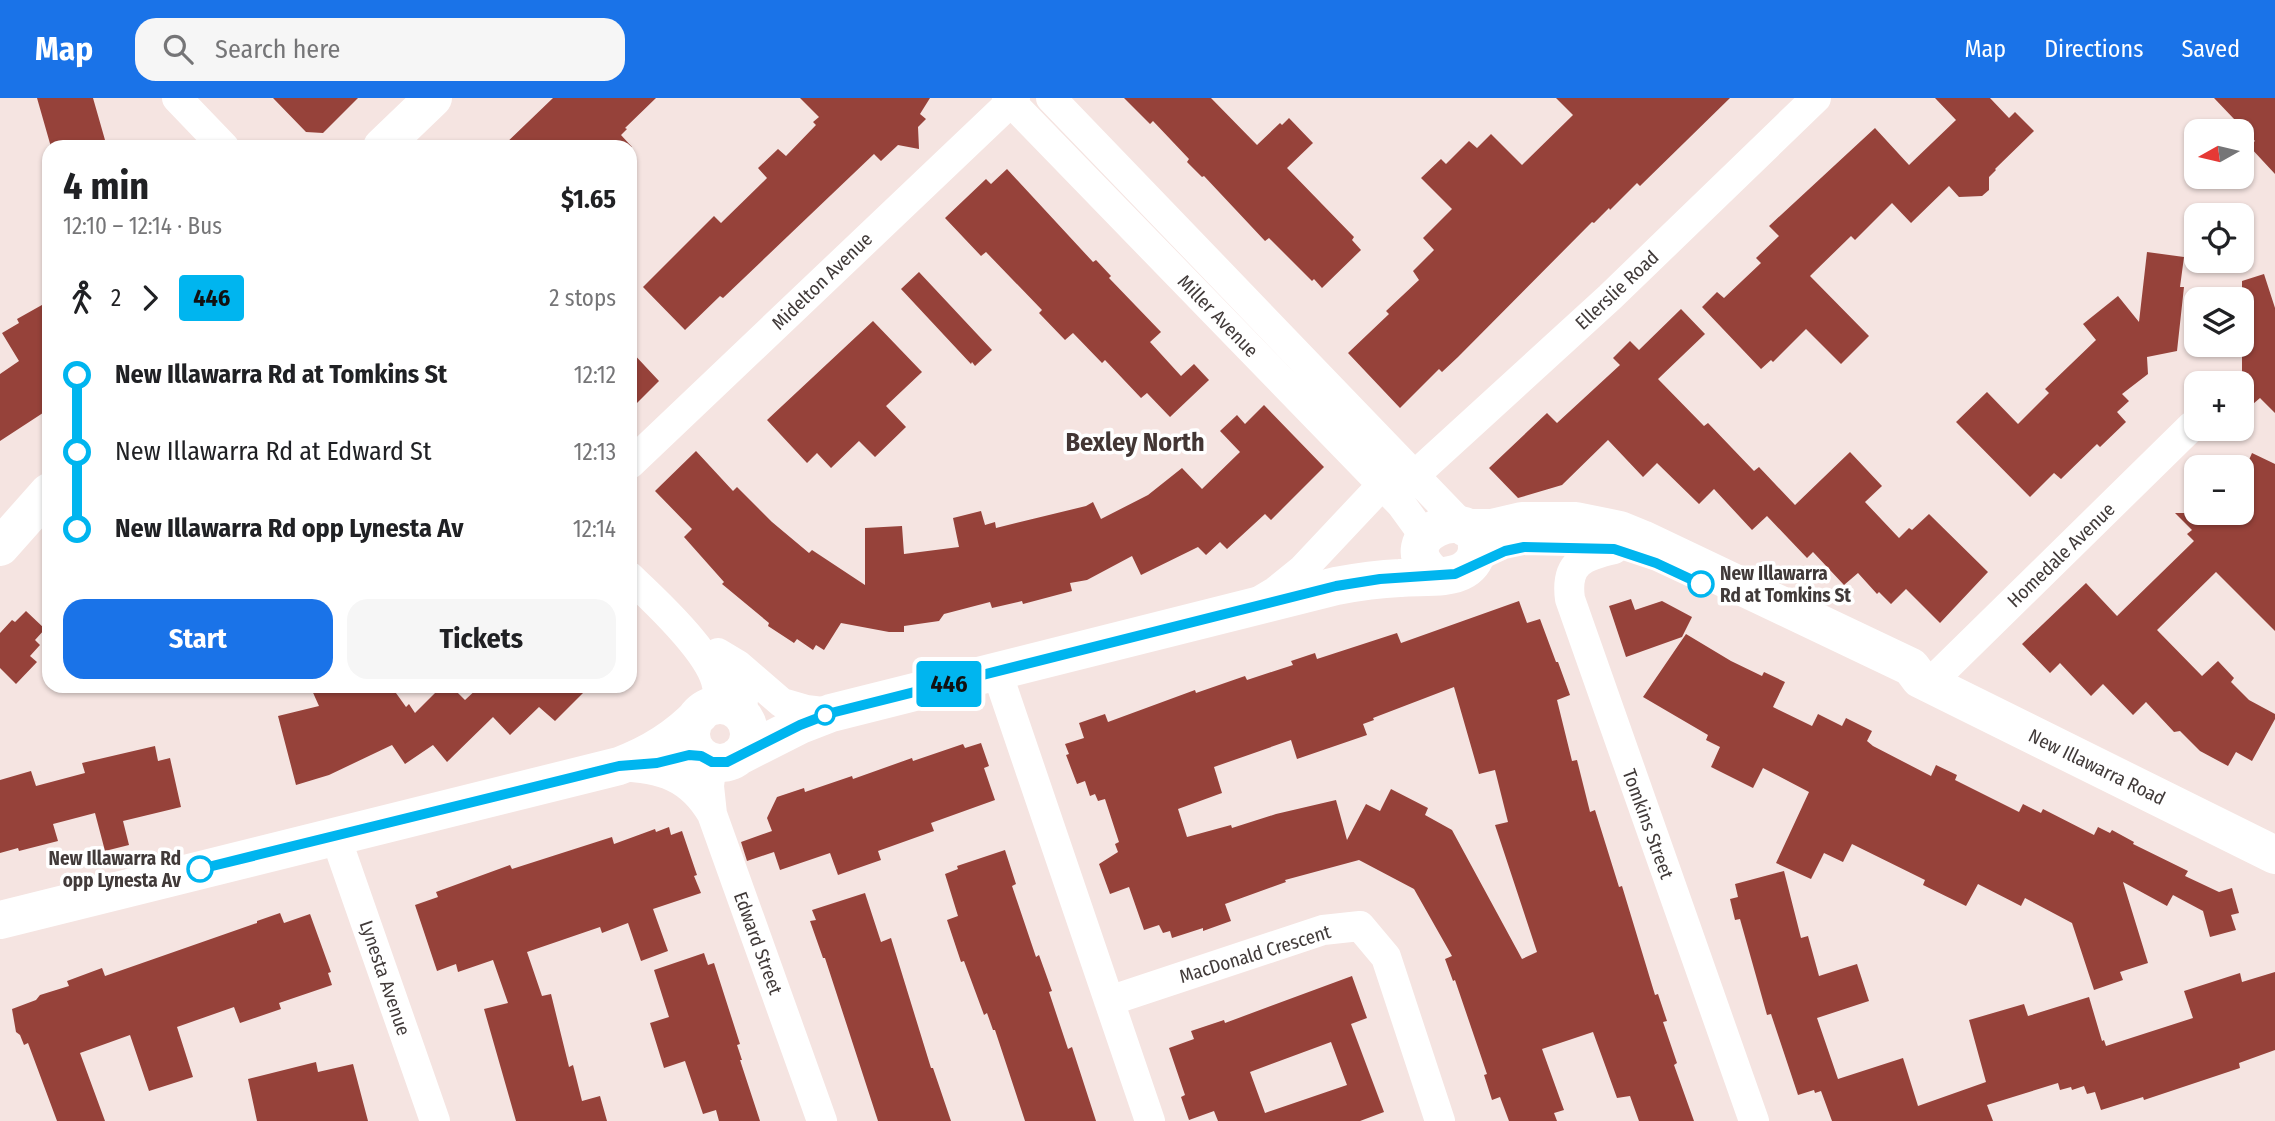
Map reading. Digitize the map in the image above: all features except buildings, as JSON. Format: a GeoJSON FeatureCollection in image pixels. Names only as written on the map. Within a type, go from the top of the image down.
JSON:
{"type":"FeatureCollection","features":[{"type":"Feature","properties":{"kind":"main road"},"geometry":{"type":"LineString","coordinates":[[389,140],[433,98]]}},
{"type":"Feature","properties":{"kind":"main road"},"geometry":{"type":"LineString","coordinates":[[0,547],[42,500]]}},
{"type":"Feature","properties":{"kind":"main road","name":"New Illawarra Road"},"geometry":{"type":"LineString","coordinates":[[1464,527],[1492,528],[1522,521],[1545,520],[1576,521],[1620,530],[1691,561],[1911,667],[1924,682],[2275,855]]}},
{"type":"Feature","properties":{"kind":"main road"},"geometry":{"type":"LineString","coordinates":[[1443,525],[1464,527],[1474,535],[1477,545],[1475,558],[1452,571],[1429,570],[1421,548],[1424,538],[1443,525]]}},
{"type":"Feature","properties":{"kind":"main road","name":"New Illawarra Road"},"geometry":{"type":"LineString","coordinates":[[1306,593],[1424,538]]}},
{"type":"Feature","properties":{"kind":"main road","name":"New Illawarra Road"},"geometry":{"type":"LineString","coordinates":[[619,766],[657,763],[689,755],[717,758],[831,713],[1306,593],[1353,583],[1452,571],[1516,548],[1614,549],[1656,563],[1905,681],[1924,682]]}},
{"type":"Feature","properties":{"kind":"main road"},"geometry":{"type":"LineString","coordinates":[[724,712],[747,724],[748,736],[743,750],[717,758],[695,749],[692,734],[695,723],[724,712]]}},
{"type":"Feature","properties":{"kind":"main road","name":"New Illawarra Road"},"geometry":{"type":"LineString","coordinates":[[0,920],[619,766],[724,712],[831,713]]}},
{"type":"Feature","properties":{"kind":"street"},"geometry":{"type":"LineString","coordinates":[[177,98],[217,140]]}},
{"type":"Feature","properties":{"kind":"street","name":"Miller Avenue"},"geometry":{"type":"LineString","coordinates":[[1051,98],[1464,527]]}},
{"type":"Feature","properties":{"kind":"street","name":"Ellerslie Road"},"geometry":{"type":"LineString","coordinates":[[1414,476],[1611,297],[1816,98]]}},
{"type":"Feature","properties":{"kind":"street","name":"Miller Avenue"},"geometry":{"type":"LineString","coordinates":[[1011,99],[1408,512],[1424,538]]}},
{"type":"Feature","properties":{"kind":"street","name":"Midelton Avenue"},"geometry":{"type":"LineString","coordinates":[[637,457],[1011,99]]}},
{"type":"Feature","properties":{"kind":"street","name":"Homedale Avenue"},"geometry":{"type":"LineString","coordinates":[[1924,682],[2184,434]]}},
{"type":"Feature","properties":{"kind":"street"},"geometry":{"type":"LineString","coordinates":[[1247,608],[1295,576],[1382,485],[1414,476]]}},
{"type":"Feature","properties":{"kind":"street","name":"Tomkins Street"},"geometry":{"type":"LineString","coordinates":[[1614,549],[1590,555],[1574,568],[1568,583],[1573,611],[1754,1121]]}},
{"type":"Feature","properties":{"kind":"street"},"geometry":{"type":"LineString","coordinates":[[637,584],[689,638],[707,662],[718,686],[718,698],[724,712],[743,704],[743,689],[729,663],[718,653]]}},
{"type":"Feature","properties":{"kind":"street"},"geometry":{"type":"LineString","coordinates":[[689,638],[738,665],[782,704],[831,713]]}},
{"type":"Feature","properties":{"kind":"street"},"geometry":{"type":"LineString","coordinates":[[997,673],[1150,1121]]}},
{"type":"Feature","properties":{"kind":"street","name":"Edward Street"},"geometry":{"type":"LineString","coordinates":[[717,758],[709,786],[712,814],[822,1121]]}},
{"type":"Feature","properties":{"kind":"street"},"geometry":{"type":"LineString","coordinates":[[619,766],[651,769],[676,777],[693,788],[712,814]]}},
{"type":"Feature","properties":{"kind":"street","name":"Lynesta Avenue"},"geometry":{"type":"LineString","coordinates":[[335,835],[435,1121]]}},
{"type":"Feature","properties":{"kind":"street","name":"MacDonald Crescent"},"geometry":{"type":"LineString","coordinates":[[1109,1001],[1323,930],[1360,926],[1386,957],[1440,1121]]}},
{"type":"Feature","properties":{"kind":"bus line","name":"446"},"geometry":{"type":"LineString","coordinates":[[200,869],[628,764],[657,763],[689,755],[701,756],[712,762],[727,762],[800,725],[831,713],[1336,586],[1380,579],[1435,575],[1443,577],[1514,548],[1614,549],[1656,563],[1701,584]]}},
{"type":"Feature","properties":{"kind":"place","name":"New Illawarra Rd at Tomkins St"},"geometry":{"type":"Point","coordinates":[1701,584]}},
{"type":"Feature","properties":{"kind":"place","name":"New Illawarra Rd opp Lynesta Av"},"geometry":{"type":"Point","coordinates":[200,869]}},
{"type":"Feature","properties":{"kind":"district","name":"Bexley North"},"geometry":{"type":"Point","coordinates":[1135,442]}}]}
